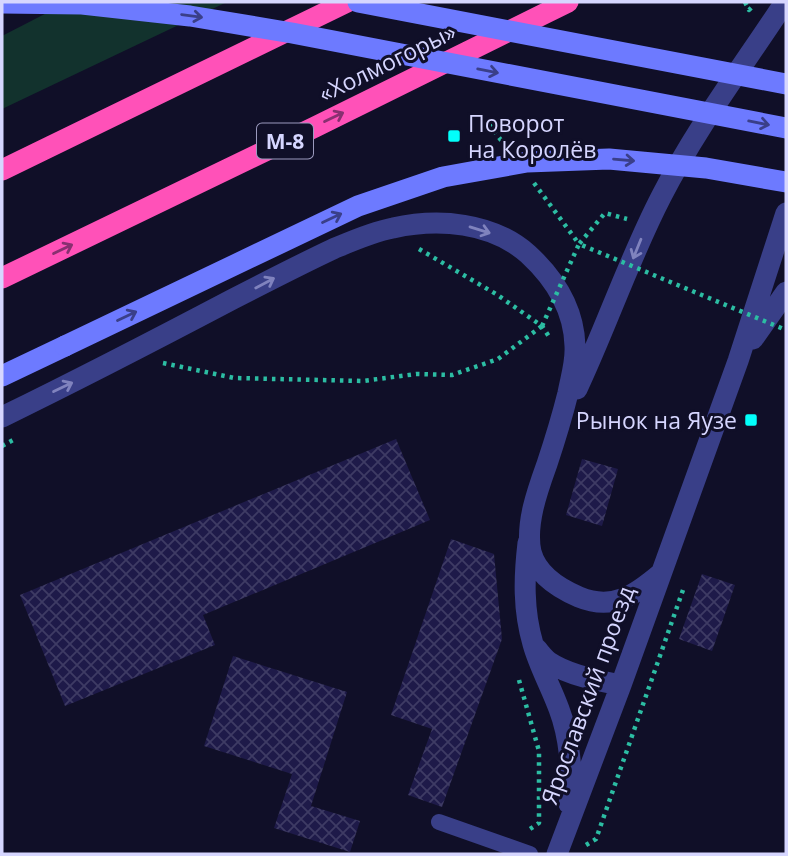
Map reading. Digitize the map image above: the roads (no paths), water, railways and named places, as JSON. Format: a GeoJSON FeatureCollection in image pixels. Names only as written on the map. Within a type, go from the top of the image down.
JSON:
{"type":"FeatureCollection","features":[{"type":"Feature","properties":{"kind":"highway"},"geometry":{"type":"LineString","coordinates":[[2,170],[347,2]]}},
{"type":"Feature","properties":{"kind":"highway","name":"«Холмогоры»"},"geometry":{"type":"LineString","coordinates":[[2,278],[568,2]]}},
{"type":"Feature","properties":{"kind":"main road"},"geometry":{"type":"LineString","coordinates":[[358,2],[786,84]]}},
{"type":"Feature","properties":{"kind":"main road"},"geometry":{"type":"LineString","coordinates":[[2,3],[82,4],[190,16],[292,33],[786,128]]}},
{"type":"Feature","properties":{"kind":"main road"},"geometry":{"type":"LineString","coordinates":[[2,376],[358,206],[443,177],[527,162],[610,159],[706,168],[786,182]]}},
{"type":"Feature","properties":{"kind":"street"},"geometry":{"type":"LineString","coordinates":[[559,429],[661,197],[684,155],[785,2]]}},
{"type":"Feature","properties":{"kind":"street"},"geometry":{"type":"LineString","coordinates":[[738,361],[786,212]]}},
{"type":"Feature","properties":{"kind":"street"},"geometry":{"type":"LineString","coordinates":[[2,417],[353,240],[391,228],[454,223],[481,229],[525,251],[546,271],[563,295],[576,344],[574,366],[559,429]]}},
{"type":"Feature","properties":{"kind":"street"},"geometry":{"type":"LineString","coordinates":[[738,361],[786,292]]}},
{"type":"Feature","properties":{"kind":"street","name":"Ярославский проезд"},"geometry":{"type":"LineString","coordinates":[[556,854],[621,685],[738,361]]}},
{"type":"Feature","properties":{"kind":"street","name":"Ярославский проезд"},"geometry":{"type":"LineString","coordinates":[[559,429],[536,496],[524,576],[525,610],[533,645],[560,712],[569,750],[572,792],[564,834]]}},
{"type":"Feature","properties":{"kind":"street"},"geometry":{"type":"LineString","coordinates":[[530,528],[531,552],[542,574],[564,591],[588,601],[615,602],[638,592],[660,574]]}},
{"type":"Feature","properties":{"kind":"street"},"geometry":{"type":"LineString","coordinates":[[533,645],[548,661],[595,680],[621,685]]}},
{"type":"Feature","properties":{"kind":"lane"},"geometry":{"type":"LineString","coordinates":[[439,822],[530,854]]}},
{"type":"Feature","properties":{"kind":"place","name":"Поворот на Королёв"},"geometry":{"type":"Point","coordinates":[454,136]}},
{"type":"Feature","properties":{"kind":"place","name":"Рынок на Яузе"},"geometry":{"type":"Point","coordinates":[751,420]}}]}
